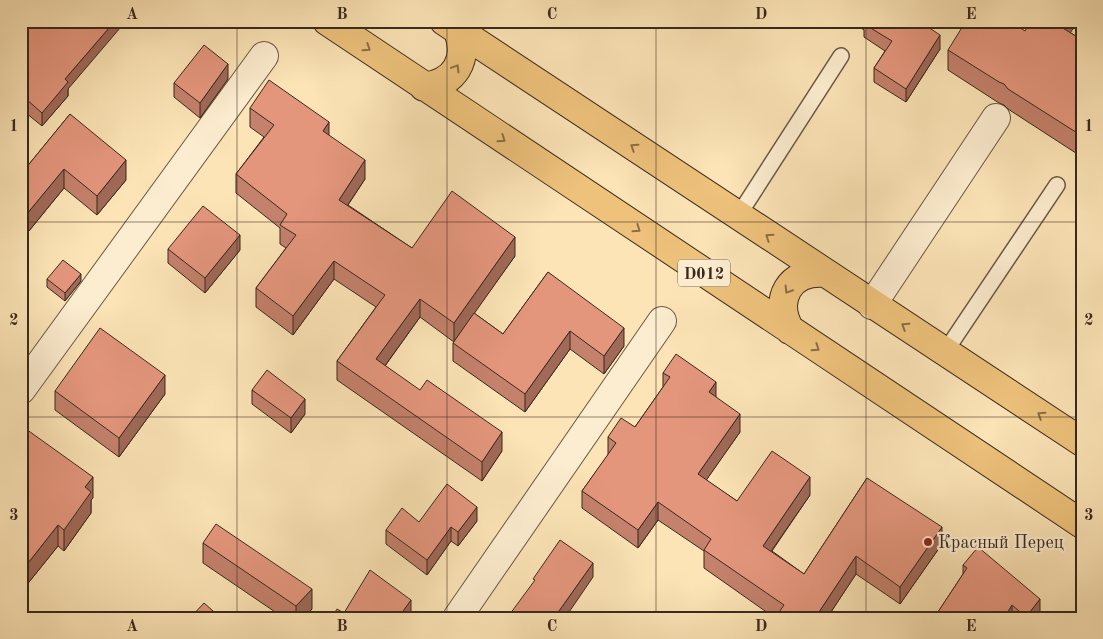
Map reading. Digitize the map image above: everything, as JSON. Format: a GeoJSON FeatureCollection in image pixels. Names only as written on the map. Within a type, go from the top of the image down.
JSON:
{"type":"FeatureCollection","features":[{"type":"Feature","properties":{"kind":"highway","name":"D012"},"geometry":{"type":"LineString","coordinates":[[327,21],[1082,524]]}},
{"type":"Feature","properties":{"kind":"highway"},"geometry":{"type":"LineString","coordinates":[[424,87],[434,86],[443,82],[457,69],[461,60],[461,40],[451,26]]}},
{"type":"Feature","properties":{"kind":"highway"},"geometry":{"type":"LineString","coordinates":[[451,26],[1082,442]]}},
{"type":"Feature","properties":{"kind":"highway"},"geometry":{"type":"LineString","coordinates":[[790,330],[784,320],[782,308],[789,286],[796,279],[805,275],[815,272],[825,273]]}},
{"type":"Feature","properties":{"kind":"street"},"geometry":{"type":"LineString","coordinates":[[21,390],[264,56]]}},
{"type":"Feature","properties":{"kind":"street"},"geometry":{"type":"LineString","coordinates":[[872,305],[996,118]]}},
{"type":"Feature","properties":{"kind":"street"},"geometry":{"type":"LineString","coordinates":[[457,618],[662,321]]}},
{"type":"Feature","properties":{"kind":"lane"},"geometry":{"type":"LineString","coordinates":[[738,216],[841,56]]}},
{"type":"Feature","properties":{"kind":"lane"},"geometry":{"type":"LineString","coordinates":[[945,352],[1057,184]]}},
{"type":"Feature","properties":{"kind":"building"},"geometry":{"type":"Polygon","coordinates":[[[21,21],[115,21],[65,79],[68,82],[42,113],[26,99],[21,106],[21,21]]]}},
{"type":"Feature","properties":{"kind":"building"},"geometry":{"type":"Polygon","coordinates":[[[866,21],[919,21],[940,35],[906,89],[874,68],[892,41],[864,24],[866,21]]]}},
{"type":"Feature","properties":{"kind":"building"},"geometry":{"type":"Polygon","coordinates":[[[966,21],[1010,21],[1025,31],[1031,21],[1065,21],[1061,27],[1082,40],[1082,136],[1008,89],[1004,84],[948,50],[966,21]]]}},
{"type":"Feature","properties":{"kind":"building"},"geometry":{"type":"Polygon","coordinates":[[[204,45],[228,64],[200,103],[174,83],[204,45]]]}},
{"type":"Feature","properties":{"kind":"building"},"geometry":{"type":"Polygon","coordinates":[[[269,80],[329,122],[323,131],[365,160],[339,200],[412,248],[452,191],[515,237],[454,323],[420,299],[376,359],[420,390],[427,380],[502,432],[482,462],[337,361],[385,295],[334,261],[293,316],[256,288],[296,235],[280,225],[287,214],[236,174],[274,125],[250,108],[269,80]]]}},
{"type":"Feature","properties":{"kind":"building"},"geometry":{"type":"Polygon","coordinates":[[[70,114],[126,160],[97,196],[64,169],[21,221],[21,174],[70,114]]]}},
{"type":"Feature","properties":{"kind":"building"},"geometry":{"type":"Polygon","coordinates":[[[203,206],[240,235],[205,278],[168,249],[203,206]]]}},
{"type":"Feature","properties":{"kind":"building"},"geometry":{"type":"Polygon","coordinates":[[[63,260],[81,274],[65,293],[47,279],[63,260]]]}},
{"type":"Feature","properties":{"kind":"building"},"geometry":{"type":"Polygon","coordinates":[[[548,272],[624,328],[604,356],[570,331],[525,394],[453,343],[474,313],[503,334],[548,272]]]}},
{"type":"Feature","properties":{"kind":"building"},"geometry":{"type":"Polygon","coordinates":[[[100,328],[165,375],[119,438],[55,391],[100,328]]]}},
{"type":"Feature","properties":{"kind":"building"},"geometry":{"type":"Polygon","coordinates":[[[676,354],[716,382],[709,392],[740,414],[698,474],[737,501],[772,451],[810,477],[763,546],[804,574],[867,478],[942,527],[900,587],[856,556],[815,618],[775,618],[784,605],[704,550],[711,539],[658,502],[638,530],[582,491],[616,443],[608,437],[621,418],[635,427],[670,377],[663,373],[676,354]]]}},
{"type":"Feature","properties":{"kind":"building"},"geometry":{"type":"Polygon","coordinates":[[[267,370],[305,399],[291,418],[252,390],[267,370]]]}},
{"type":"Feature","properties":{"kind":"building"},"geometry":{"type":"Polygon","coordinates":[[[26,429],[93,477],[85,487],[91,492],[64,530],[58,525],[21,572],[21,436],[26,429]]]}},
{"type":"Feature","properties":{"kind":"building"},"geometry":{"type":"Polygon","coordinates":[[[447,484],[477,507],[458,532],[451,527],[427,560],[386,530],[402,508],[419,522],[447,484]]]}},
{"type":"Feature","properties":{"kind":"building"},"geometry":{"type":"Polygon","coordinates":[[[216,524],[312,589],[296,606],[203,543],[216,524]]]}},
{"type":"Feature","properties":{"kind":"building"},"geometry":{"type":"Polygon","coordinates":[[[560,540],[593,563],[554,618],[507,618],[535,580],[533,579],[560,540]]]}},
{"type":"Feature","properties":{"kind":"building"},"geometry":{"type":"Polygon","coordinates":[[[978,547],[1040,599],[1026,617],[1012,605],[1004,618],[934,618],[967,568],[963,565],[978,547]]]}},
{"type":"Feature","properties":{"kind":"building"},"geometry":{"type":"Polygon","coordinates":[[[370,570],[411,600],[398,618],[331,618],[337,609],[344,613],[370,570]]]}},
{"type":"Feature","properties":{"kind":"building"},"geometry":{"type":"Polygon","coordinates":[[[204,603],[221,618],[190,618],[204,603]]]}},
{"type":"Feature","properties":{"kind":"place","name":"Красный Перец"},"geometry":{"type":"Point","coordinates":[928,542]}}]}
